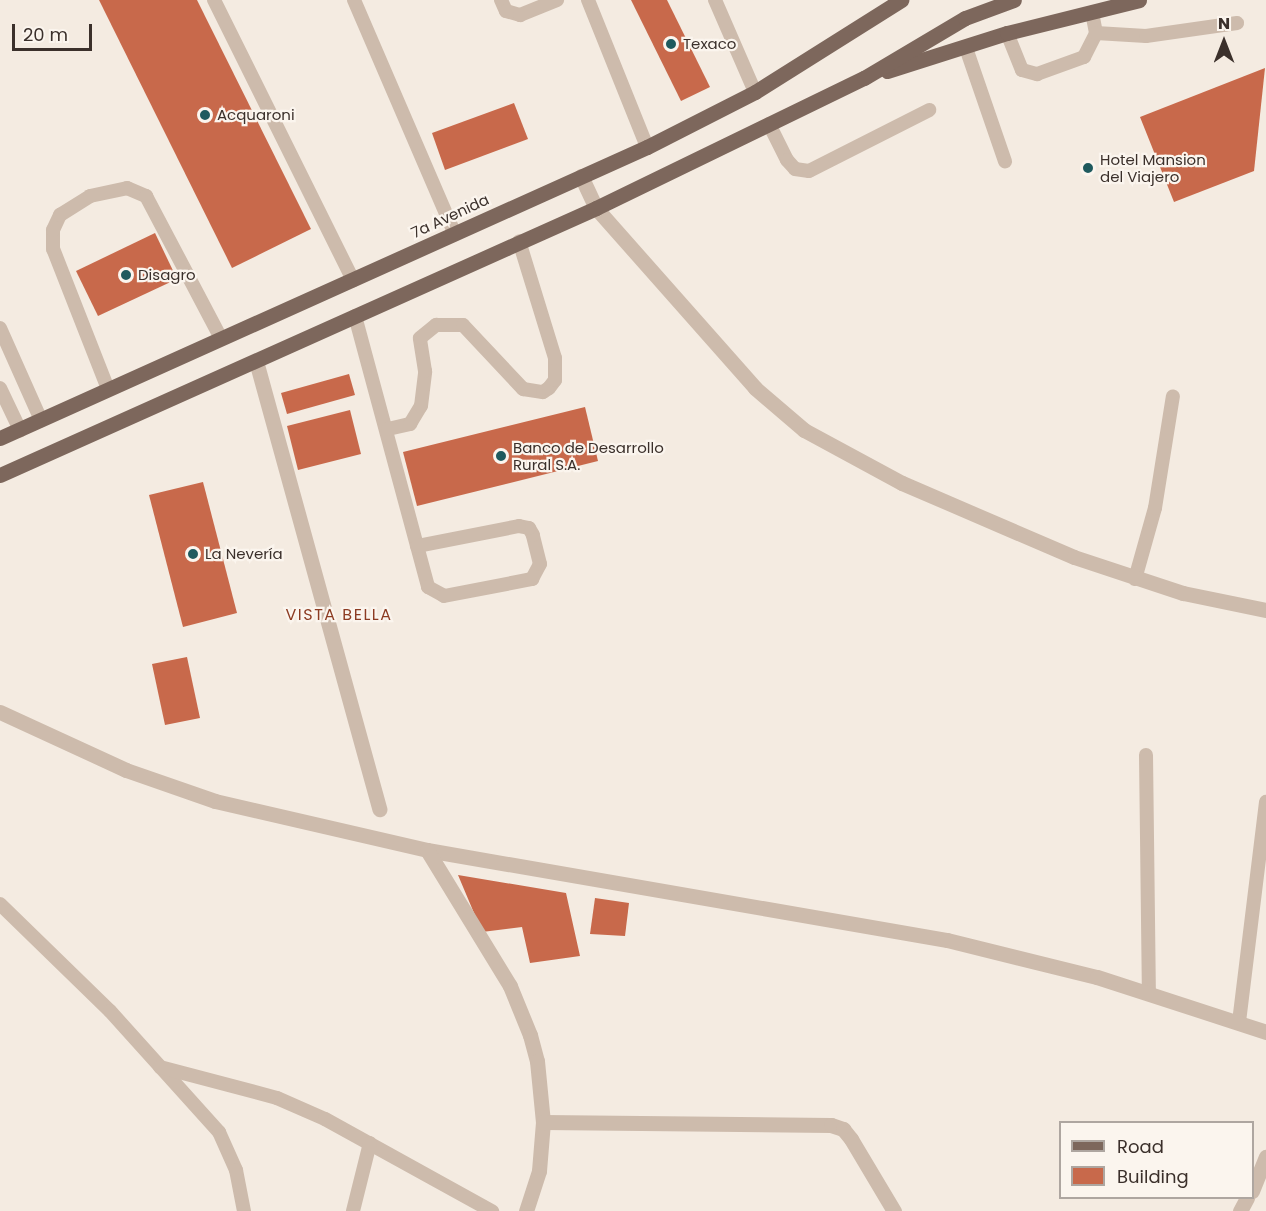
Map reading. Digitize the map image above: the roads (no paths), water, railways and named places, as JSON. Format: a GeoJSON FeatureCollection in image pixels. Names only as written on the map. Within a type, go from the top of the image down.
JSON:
{"type":"FeatureCollection","features":[{"type":"Feature","properties":{"kind":"main road","name":"7a Avenida"},"geometry":{"type":"LineString","coordinates":[[0,438],[647,147],[755,92],[901,0]]}},
{"type":"Feature","properties":{"kind":"main road"},"geometry":{"type":"LineString","coordinates":[[0,475],[596,208],[864,78],[964,18],[1014,0]]}},
{"type":"Feature","properties":{"kind":"main road"},"geometry":{"type":"LineString","coordinates":[[864,78],[966,48],[1006,33],[1139,0]]}},
{"type":"Feature","properties":{"kind":"street"},"geometry":{"type":"LineString","coordinates":[[581,176],[596,208],[756,388],[804,430],[902,483],[991,524],[1135,579],[1266,610]]}},
{"type":"Feature","properties":{"kind":"street"},"geometry":{"type":"LineString","coordinates":[[256,361],[379,809]]}},
{"type":"Feature","properties":{"kind":"street"},"geometry":{"type":"LineString","coordinates":[[0,712],[126,770],[215,801],[427,850],[946,940],[1042,962],[1149,993],[1266,1032]]}},
{"type":"Feature","properties":{"kind":"street"},"geometry":{"type":"LineString","coordinates":[[427,850],[510,986],[523,1016],[537,1061],[543,1122],[539,1171],[526,1211]]}},
{"type":"Feature","properties":{"kind":"street"},"geometry":{"type":"LineString","coordinates":[[543,1122],[831,1125],[843,1129],[851,1139],[894,1211]]}},
{"type":"Feature","properties":{"kind":"street"},"geometry":{"type":"LineString","coordinates":[[1254,1186],[1266,1157]]}},
{"type":"Feature","properties":{"kind":"lane"},"geometry":{"type":"LineString","coordinates":[[214,0],[353,280]]}},
{"type":"Feature","properties":{"kind":"lane"},"geometry":{"type":"LineString","coordinates":[[354,0],[455,234]]}},
{"type":"Feature","properties":{"kind":"lane"},"geometry":{"type":"LineString","coordinates":[[501,0],[506,11],[520,15],[557,0]]}},
{"type":"Feature","properties":{"kind":"lane"},"geometry":{"type":"LineString","coordinates":[[588,0],[647,147]]}},
{"type":"Feature","properties":{"kind":"lane"},"geometry":{"type":"LineString","coordinates":[[716,0],[755,92]]}},
{"type":"Feature","properties":{"kind":"lane"},"geometry":{"type":"LineString","coordinates":[[1006,33],[1022,70],[1037,74],[1077,62],[1090,50],[1096,33],[1092,12]]}},
{"type":"Feature","properties":{"kind":"lane"},"geometry":{"type":"LineString","coordinates":[[1096,33],[1146,36],[1237,23]]}},
{"type":"Feature","properties":{"kind":"lane"},"geometry":{"type":"LineString","coordinates":[[966,48],[1005,161]]}},
{"type":"Feature","properties":{"kind":"lane"},"geometry":{"type":"LineString","coordinates":[[769,124],[787,160],[795,169],[809,171],[929,110]]}},
{"type":"Feature","properties":{"kind":"lane"},"geometry":{"type":"LineString","coordinates":[[108,389],[90,351],[53,249],[53,230],[60,215],[90,196],[127,188],[146,195],[221,338]]}},
{"type":"Feature","properties":{"kind":"lane"},"geometry":{"type":"LineString","coordinates":[[388,429],[410,424],[421,406],[425,371],[420,338],[436,325],[463,325],[523,389],[543,392],[555,380],[555,358],[519,241]]}},
{"type":"Feature","properties":{"kind":"lane"},"geometry":{"type":"LineString","coordinates":[[355,316],[388,429],[417,546],[428,587],[444,596],[532,579],[540,564],[529,528],[519,526],[417,546]]}},
{"type":"Feature","properties":{"kind":"lane"},"geometry":{"type":"LineString","coordinates":[[0,328],[41,420]]}},
{"type":"Feature","properties":{"kind":"lane"},"geometry":{"type":"LineString","coordinates":[[0,388],[20,430]]}},
{"type":"Feature","properties":{"kind":"lane"},"geometry":{"type":"LineString","coordinates":[[1135,579],[1155,508],[1173,396]]}},
{"type":"Feature","properties":{"kind":"lane"},"geometry":{"type":"LineString","coordinates":[[1146,755],[1149,993]]}},
{"type":"Feature","properties":{"kind":"lane"},"geometry":{"type":"LineString","coordinates":[[1239,1023],[1266,802]]}},
{"type":"Feature","properties":{"kind":"lane"},"geometry":{"type":"LineString","coordinates":[[0,904],[110,1011],[219,1132],[236,1170],[244,1211]]}},
{"type":"Feature","properties":{"kind":"lane"},"geometry":{"type":"LineString","coordinates":[[160,1067],[277,1098],[370,1143],[492,1211]]}},
{"type":"Feature","properties":{"kind":"lane"},"geometry":{"type":"LineString","coordinates":[[354,1211],[370,1143]]}},
{"type":"Feature","properties":{"kind":"place","name":"Texaco"},"geometry":{"type":"Point","coordinates":[671,44]}},
{"type":"Feature","properties":{"kind":"place","name":"Acquaroni"},"geometry":{"type":"Point","coordinates":[205,115]}},
{"type":"Feature","properties":{"kind":"place","name":"Hotel Mansion del Viajero"},"geometry":{"type":"Point","coordinates":[1088,168]}},
{"type":"Feature","properties":{"kind":"place","name":"Disagro"},"geometry":{"type":"Point","coordinates":[126,275]}},
{"type":"Feature","properties":{"kind":"place","name":"Banco de Desarrollo Rural S.A."},"geometry":{"type":"Point","coordinates":[501,456]}},
{"type":"Feature","properties":{"kind":"place","name":"La Nevería"},"geometry":{"type":"Point","coordinates":[193,554]}},
{"type":"Feature","properties":{"kind":"district","name":"VISTA BELLA"},"geometry":{"type":"Point","coordinates":[339,615]}}]}
